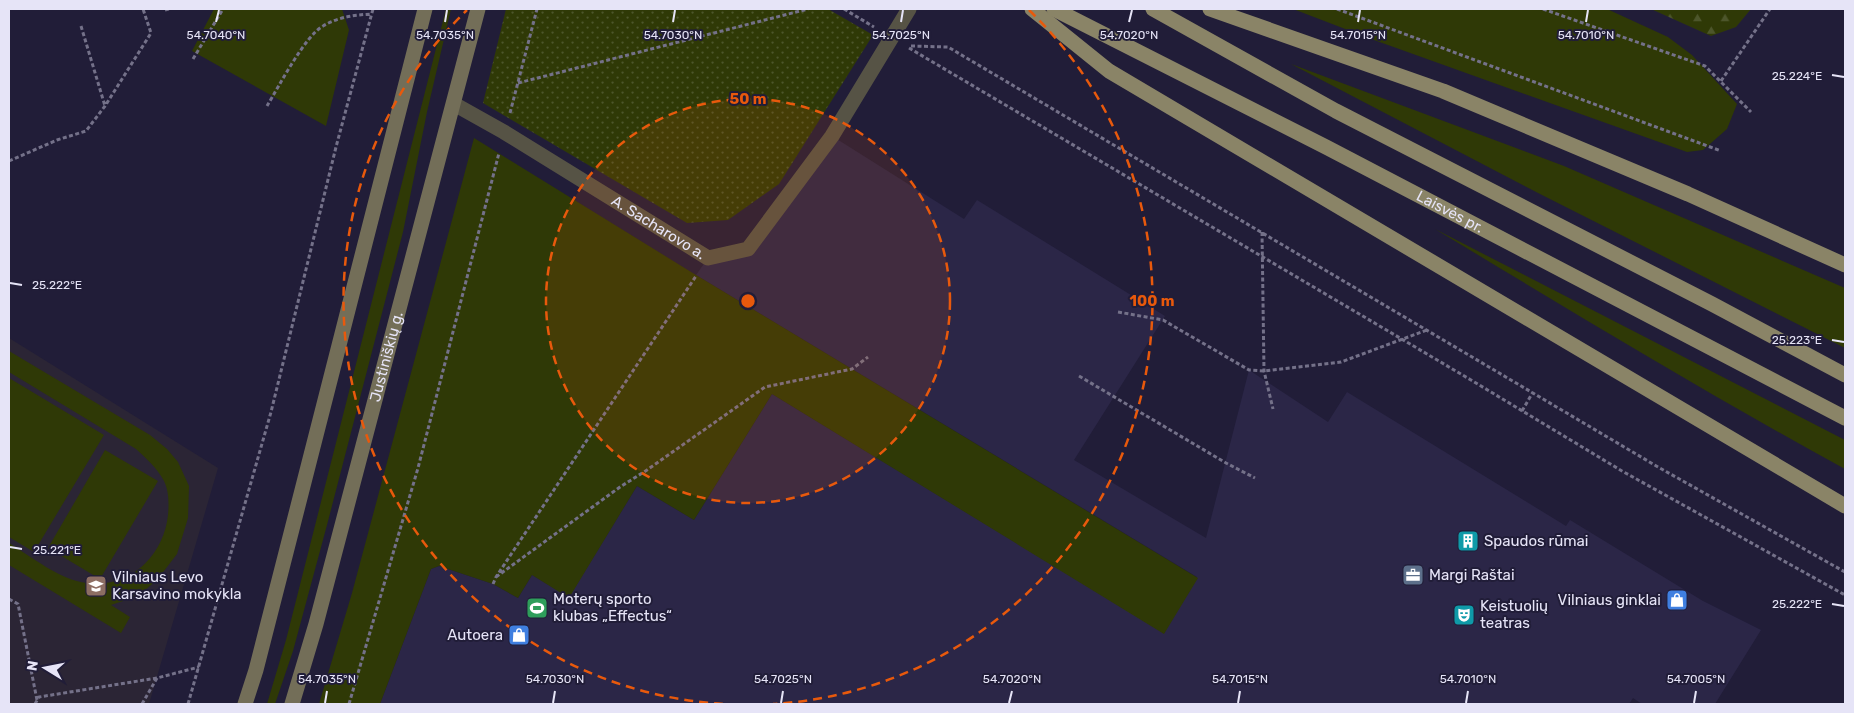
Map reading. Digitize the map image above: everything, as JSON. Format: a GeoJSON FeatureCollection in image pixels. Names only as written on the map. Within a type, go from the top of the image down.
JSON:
{"type":"FeatureCollection","features":[{"type":"Feature","properties":{"kind":"main road"},"geometry":{"type":"LineString","coordinates":[[245,704],[256,670],[425,9]]}},
{"type":"Feature","properties":{"kind":"main road","name":"Justiniškių g."},"geometry":{"type":"LineString","coordinates":[[292,704],[316,624],[478,9]]}},
{"type":"Feature","properties":{"kind":"main road"},"geometry":{"type":"LineString","coordinates":[[1032,9],[1109,71],[1845,506]]}},
{"type":"Feature","properties":{"kind":"main road","name":"Laisvės pr."},"geometry":{"type":"LineString","coordinates":[[1054,9],[1326,147],[1845,418]]}},
{"type":"Feature","properties":{"kind":"main road"},"geometry":{"type":"LineString","coordinates":[[1153,9],[1336,111],[1712,304],[1845,375]]}},
{"type":"Feature","properties":{"kind":"main road"},"geometry":{"type":"LineString","coordinates":[[1210,9],[1443,91],[1688,194],[1845,265]]}},
{"type":"Feature","properties":{"kind":"street","name":"A. Sacharovo a."},"geometry":{"type":"LineString","coordinates":[[454,104],[504,132],[708,258],[748,249],[832,136],[908,9]]}},
{"type":"Feature","properties":{"kind":"path"},"geometry":{"type":"LineString","coordinates":[[9,160],[57,140],[86,131],[105,106],[151,33],[143,9]]}},
{"type":"Feature","properties":{"kind":"path"},"geometry":{"type":"LineString","coordinates":[[193,59],[224,9]]}},
{"type":"Feature","properties":{"kind":"path"},"geometry":{"type":"LineString","coordinates":[[188,704],[270,412],[336,147],[373,9]]}},
{"type":"Feature","properties":{"kind":"path"},"geometry":{"type":"LineString","coordinates":[[349,704],[418,468],[537,9]]}},
{"type":"Feature","properties":{"kind":"path"},"geometry":{"type":"LineString","coordinates":[[518,83],[808,9]]}},
{"type":"Feature","properties":{"kind":"path"},"geometry":{"type":"LineString","coordinates":[[844,9],[892,38]]}},
{"type":"Feature","properties":{"kind":"path"},"geometry":{"type":"LineString","coordinates":[[1337,9],[1721,151]]}},
{"type":"Feature","properties":{"kind":"path"},"geometry":{"type":"LineString","coordinates":[[1544,9],[1705,66],[1751,112]]}},
{"type":"Feature","properties":{"kind":"path"},"geometry":{"type":"LineString","coordinates":[[1721,81],[1770,9]]}},
{"type":"Feature","properties":{"kind":"path"},"geometry":{"type":"LineString","coordinates":[[267,106],[312,34],[323,26],[350,15],[372,14]]}},
{"type":"Feature","properties":{"kind":"path"},"geometry":{"type":"LineString","coordinates":[[81,26],[105,106]]}},
{"type":"Feature","properties":{"kind":"path"},"geometry":{"type":"LineString","coordinates":[[1845,572],[1658,467],[948,48],[906,46],[1403,339],[1622,471],[1845,595]]}},
{"type":"Feature","properties":{"kind":"path"},"geometry":{"type":"LineString","coordinates":[[1262,232],[1264,371],[1274,409]]}},
{"type":"Feature","properties":{"kind":"path"},"geometry":{"type":"LineString","coordinates":[[493,584],[496,576],[708,258]]}},
{"type":"Feature","properties":{"kind":"path"},"geometry":{"type":"LineString","coordinates":[[1118,312],[1163,320],[1249,370],[1264,371],[1341,362],[1428,330]]}},
{"type":"Feature","properties":{"kind":"path"},"geometry":{"type":"LineString","coordinates":[[496,576],[620,487],[648,470],[765,387],[852,370],[868,357]]}},
{"type":"Feature","properties":{"kind":"path"},"geometry":{"type":"LineString","coordinates":[[1079,376],[1226,463],[1255,478]]}},
{"type":"Feature","properties":{"kind":"path"},"geometry":{"type":"LineString","coordinates":[[1522,411],[1533,392]]}},
{"type":"Feature","properties":{"kind":"path"},"geometry":{"type":"LineString","coordinates":[[9,599],[18,604],[36,703]]}},
{"type":"Feature","properties":{"kind":"path"},"geometry":{"type":"LineString","coordinates":[[36,703],[39,697],[157,678],[199,667]]}},
{"type":"Feature","properties":{"kind":"path"},"geometry":{"type":"LineString","coordinates":[[142,704],[157,678]]}},
{"type":"Feature","properties":{"kind":"shaded area"},"geometry":{"type":"Polygon","coordinates":[[[832,136],[964,219],[977,200],[1165,316],[1074,460],[1206,538],[1249,370],[1328,422],[1347,392],[1566,526],[1570,520],[1703,601],[1761,630],[1715,704],[1642,704],[1633,698],[1629,704],[380,704],[431,569],[439,566],[493,584],[518,598],[532,575],[569,597],[637,486],[694,520],[772,394],[1164,633],[1197,577],[696,275],[708,258],[748,249],[832,136]]]}},
{"type":"Feature","properties":{"kind":"shaded area","name":"Vilniaus Levo Karsavino mokykla"},"geometry":{"type":"Polygon","coordinates":[[[9,338],[218,468],[149,704],[9,704],[9,338]]]}},
{"type":"Feature","properties":{"kind":"green space"},"geometry":{"type":"Polygon","coordinates":[[[214,9],[342,9],[349,30],[326,126],[192,51],[214,9]]]}},
{"type":"Feature","properties":{"kind":"green space"},"geometry":{"type":"Polygon","coordinates":[[[446,9],[451,9],[427,112],[403,232],[293,651],[275,704],[267,704],[286,640],[446,9]]]}},
{"type":"Feature","properties":{"kind":"green space"},"geometry":{"type":"Polygon","coordinates":[[[506,9],[828,9],[873,35],[779,184],[728,220],[687,223],[483,103],[506,9]]]}},
{"type":"Feature","properties":{"kind":"green space"},"geometry":{"type":"Polygon","coordinates":[[[1293,9],[1607,9],[1668,37],[1692,55],[1737,104],[1727,129],[1703,150],[1687,152],[1374,40],[1293,9]]]}},
{"type":"Feature","properties":{"kind":"green space"},"geometry":{"type":"Polygon","coordinates":[[[1651,9],[1751,9],[1736,27],[1711,36],[1651,9]]]}},
{"type":"Feature","properties":{"kind":"green space"},"geometry":{"type":"Polygon","coordinates":[[[1291,64],[1564,166],[1845,288],[1845,348],[1540,194],[1291,64]]]}},
{"type":"Feature","properties":{"kind":"green space"},"geometry":{"type":"Polygon","coordinates":[[[474,138],[696,275],[1198,578],[1164,634],[772,394],[694,520],[637,486],[569,598],[532,575],[518,598],[493,584],[439,566],[431,569],[380,704],[319,704],[352,593],[474,138]]]}},
{"type":"Feature","properties":{"kind":"green space"},"geometry":{"type":"Polygon","coordinates":[[[1435,229],[1845,440],[1845,469],[1690,381],[1435,229]]]}},
{"type":"Feature","properties":{"kind":"green space"},"geometry":{"type":"Polygon","coordinates":[[[9,351],[150,435],[167,449],[178,462],[189,486],[188,518],[177,554],[157,580],[138,596],[111,605],[130,617],[121,633],[9,565],[9,543],[46,567],[77,581],[103,583],[117,581],[130,575],[142,566],[152,556],[160,543],[168,515],[166,485],[155,468],[136,449],[9,372],[9,351]]]}},
{"type":"Feature","properties":{"kind":"green space"},"geometry":{"type":"Polygon","coordinates":[[[9,378],[104,435],[34,552],[9,537],[9,378]]]}},
{"type":"Feature","properties":{"kind":"green space"},"geometry":{"type":"Polygon","coordinates":[[[105,450],[158,481],[100,579],[48,548],[105,450]]]}},
{"type":"Feature","properties":{"kind":"place","name":"Spaudos rūmai"},"geometry":{"type":"Point","coordinates":[1468,541]}},
{"type":"Feature","properties":{"kind":"place","name":"Margi Raštai"},"geometry":{"type":"Point","coordinates":[1413,575]}},
{"type":"Feature","properties":{"kind":"place","name":"Vilniaus Levo Karsavino mokykla"},"geometry":{"type":"Point","coordinates":[96,586]}},
{"type":"Feature","properties":{"kind":"place","name":"Vilniaus ginklai"},"geometry":{"type":"Point","coordinates":[1677,600]}},
{"type":"Feature","properties":{"kind":"place","name":"Moterų sporto klubas „Effectus“"},"geometry":{"type":"Point","coordinates":[537,608]}},
{"type":"Feature","properties":{"kind":"place","name":"Keistuolių teatras"},"geometry":{"type":"Point","coordinates":[1464,615]}},
{"type":"Feature","properties":{"kind":"place","name":"Autoera"},"geometry":{"type":"Point","coordinates":[519,635]}}]}
